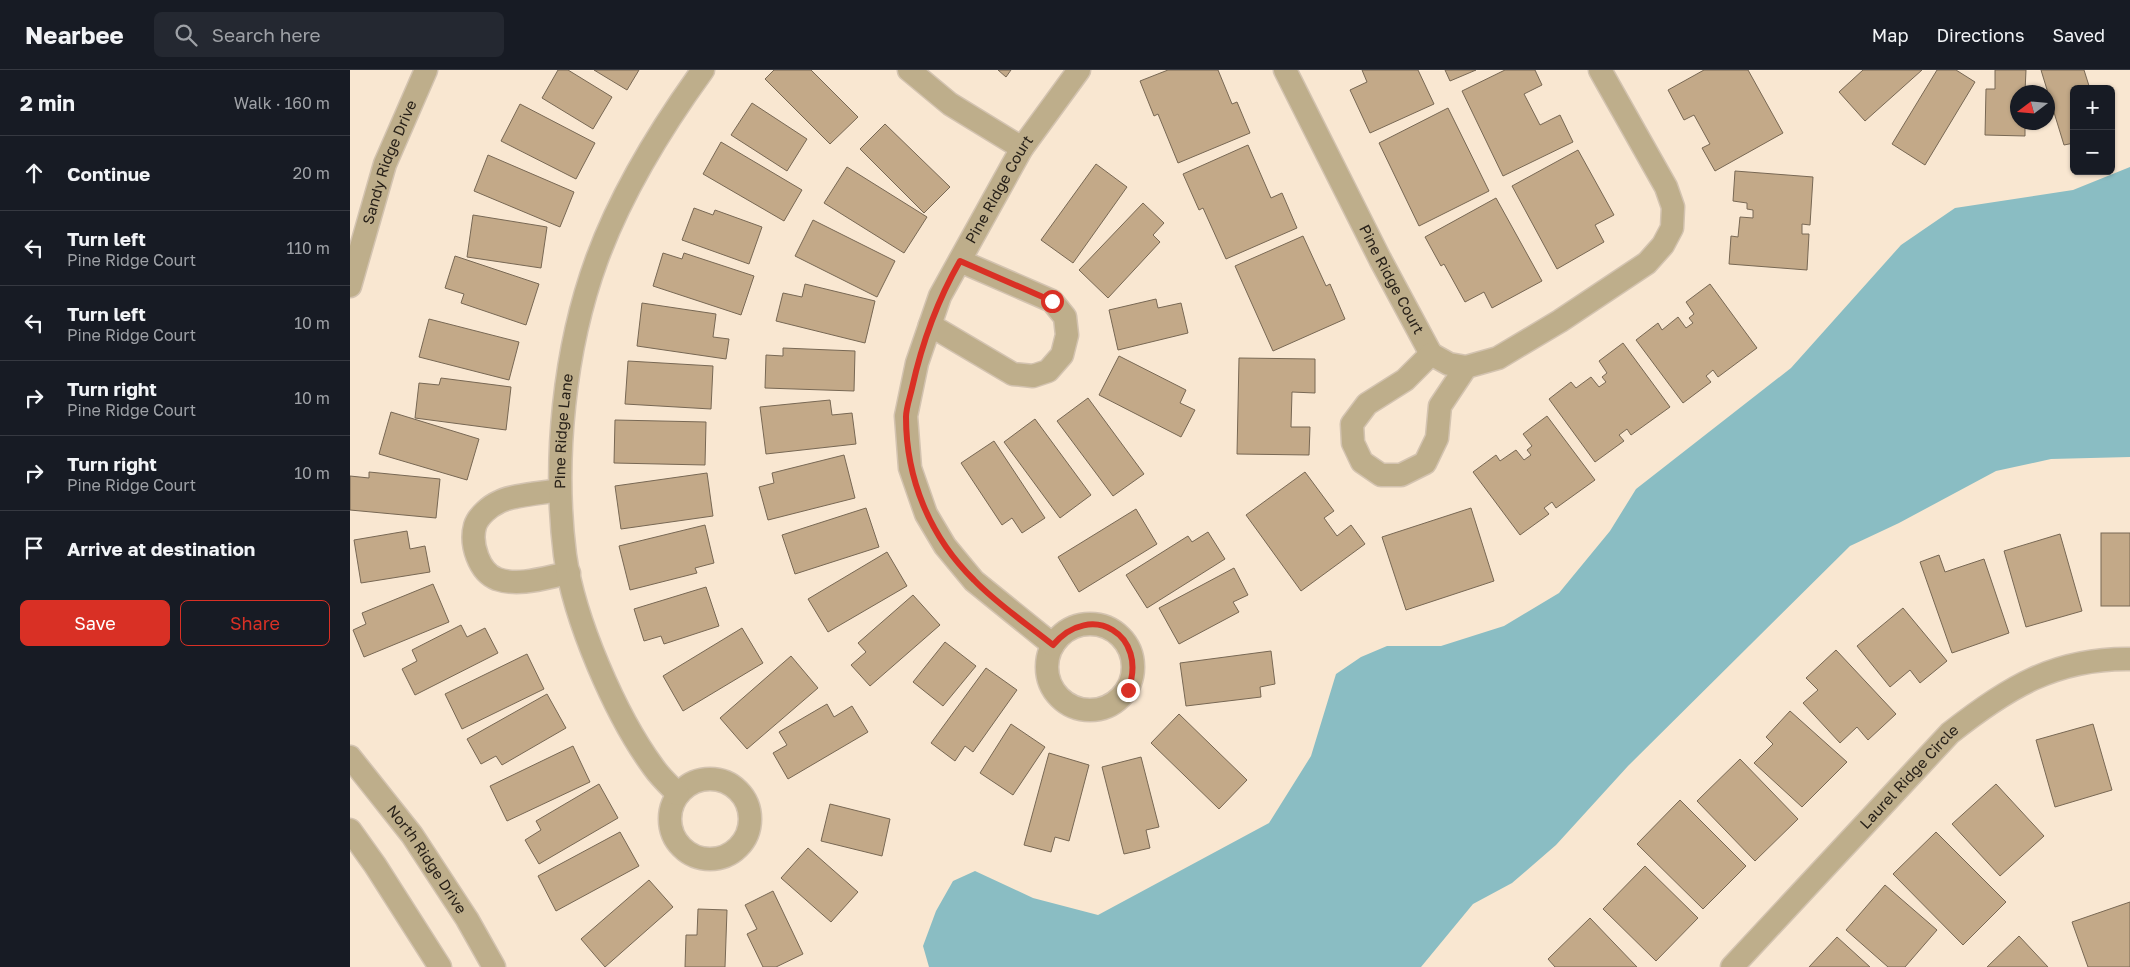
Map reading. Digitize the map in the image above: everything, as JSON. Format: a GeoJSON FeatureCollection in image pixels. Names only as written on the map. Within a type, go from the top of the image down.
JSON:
{"type":"FeatureCollection","features":[{"type":"Feature","properties":{"kind":"street","name":"Sandy Ridge Drive"},"geometry":{"type":"LineString","coordinates":[[350,286],[385,164],[426,70]]}},
{"type":"Feature","properties":{"kind":"street","name":"Pine Ridge Lane"},"geometry":{"type":"LineString","coordinates":[[678,794],[654,769],[606,684],[581,617],[565,556],[559,490],[564,396],[582,312],[597,259],[628,187],[683,97],[703,70]]}},
{"type":"Feature","properties":{"kind":"street"},"geometry":{"type":"LineString","coordinates":[[909,70],[950,104],[1022,148]]}},
{"type":"Feature","properties":{"kind":"street","name":"Pine Ridge Court"},"geometry":{"type":"LineString","coordinates":[[1053,645],[974,581],[945,546],[926,514],[910,468],[906,416],[917,363],[940,296],[1022,148],[1079,70]]}},
{"type":"Feature","properties":{"kind":"street","name":"Pine Ridge Court"},"geometry":{"type":"LineString","coordinates":[[1285,70],[1380,259],[1431,354]]}},
{"type":"Feature","properties":{"kind":"street"},"geometry":{"type":"LineString","coordinates":[[1466,367],[1440,406],[1436,438],[1425,463],[1401,475],[1381,475],[1362,462],[1352,443],[1352,424],[1367,404],[1405,380],[1431,354],[1449,364],[1466,367],[1498,358],[1560,321],[1647,263],[1663,245],[1672,228],[1672,207],[1666,187],[1600,70]]}},
{"type":"Feature","properties":{"kind":"street"},"geometry":{"type":"LineString","coordinates":[[930,325],[1013,374],[1033,376],[1048,371],[1062,355],[1067,335],[1064,317],[1052,301],[960,261]]}},
{"type":"Feature","properties":{"kind":"street"},"geometry":{"type":"LineString","coordinates":[[559,490],[500,501],[484,513],[475,526],[474,547],[482,566],[495,579],[515,583],[570,573]]}},
{"type":"Feature","properties":{"kind":"street","name":"Laurel Ridge Circle"},"geometry":{"type":"LineString","coordinates":[[1732,967],[1950,733],[1986,704],[2044,672],[2100,659],[2130,659]]}},
{"type":"Feature","properties":{"kind":"street","name":"North Ridge Drive"},"geometry":{"type":"LineString","coordinates":[[350,757],[412,835],[467,919],[494,967]]}},
{"type":"Feature","properties":{"kind":"street"},"geometry":{"type":"LineString","coordinates":[[350,830],[375,865],[440,967]]}},
{"type":"Feature","properties":{"kind":"water"},"geometry":{"type":"Polygon","coordinates":[[[2130,167],[2130,457],[2051,459],[1996,471],[1899,523],[1850,546],[1628,766],[1556,845],[1512,883],[1473,904],[1421,967],[929,967],[923,946],[936,911],[953,881],[975,871],[1033,898],[1098,915],[1269,823],[1311,756],[1336,674],[1361,657],[1387,646],[1441,646],[1504,626],[1559,593],[1610,531],[1636,489],[1791,368],[1901,245],[1955,208],[2073,190],[2110,175],[2115,175],[2115,173],[2130,167]]]}},
{"type":"Feature","properties":{"kind":"building"},"geometry":{"type":"Polygon","coordinates":[[[558,70],[568,70],[612,97],[593,129],[542,98],[558,70]]]}},
{"type":"Feature","properties":{"kind":"building"},"geometry":{"type":"Polygon","coordinates":[[[594,70],[639,70],[627,90],[594,70]]]}},
{"type":"Feature","properties":{"kind":"building"},"geometry":{"type":"Polygon","coordinates":[[[774,70],[811,70],[858,117],[830,144],[765,79],[774,70]]]}},
{"type":"Feature","properties":{"kind":"building"},"geometry":{"type":"Polygon","coordinates":[[[998,70],[1011,70],[1006,77],[998,70]]]}},
{"type":"Feature","properties":{"kind":"building"},"geometry":{"type":"Polygon","coordinates":[[[1168,70],[1218,70],[1232,104],[1237,102],[1250,133],[1178,163],[1158,114],[1154,116],[1140,81],[1168,70]]]}},
{"type":"Feature","properties":{"kind":"building"},"geometry":{"type":"Polygon","coordinates":[[[1362,70],[1418,70],[1434,104],[1370,133],[1350,90],[1367,82],[1362,70]]]}},
{"type":"Feature","properties":{"kind":"building"},"geometry":{"type":"Polygon","coordinates":[[[1445,70],[1476,70],[1450,81],[1445,70]]]}},
{"type":"Feature","properties":{"kind":"building"},"geometry":{"type":"Polygon","coordinates":[[[1505,70],[1535,70],[1542,85],[1524,94],[1540,125],[1560,115],[1573,142],[1503,176],[1462,91],[1505,70]]]}},
{"type":"Feature","properties":{"kind":"building"},"geometry":{"type":"Polygon","coordinates":[[[1704,70],[1748,70],[1783,133],[1715,171],[1702,148],[1710,144],[1694,115],[1684,120],[1668,90],[1704,70]]]}},
{"type":"Feature","properties":{"kind":"building"},"geometry":{"type":"Polygon","coordinates":[[[1863,70],[1922,70],[1865,121],[1839,92],[1863,70]]]}},
{"type":"Feature","properties":{"kind":"building"},"geometry":{"type":"Polygon","coordinates":[[[1937,70],[1956,70],[1975,82],[1925,165],[1892,144],[1937,70]]]}},
{"type":"Feature","properties":{"kind":"building"},"geometry":{"type":"Polygon","coordinates":[[[1995,70],[2026,70],[2025,85],[2010,85],[2010,130],[2025,130],[2025,136],[1985,135],[1986,89],[1995,89],[1995,70]]]}},
{"type":"Feature","properties":{"kind":"building"},"geometry":{"type":"Polygon","coordinates":[[[2041,70],[2084,70],[2089,85],[2070,85],[2070,144],[2064,145],[2055,116],[2055,85],[2046,85],[2041,70]]]}},
{"type":"Feature","properties":{"kind":"building"},"geometry":{"type":"Polygon","coordinates":[[[752,103],[807,139],[787,171],[731,135],[752,103]]]}},
{"type":"Feature","properties":{"kind":"building"},"geometry":{"type":"Polygon","coordinates":[[[520,104],[595,143],[576,179],[501,141],[520,104]]]}},
{"type":"Feature","properties":{"kind":"building"},"geometry":{"type":"Polygon","coordinates":[[[1448,108],[1489,191],[1419,226],[1379,143],[1448,108]]]}},
{"type":"Feature","properties":{"kind":"building"},"geometry":{"type":"Polygon","coordinates":[[[885,124],[950,187],[924,213],[860,149],[885,124]]]}},
{"type":"Feature","properties":{"kind":"building"},"geometry":{"type":"Polygon","coordinates":[[[721,142],[802,190],[784,221],[703,174],[721,142]]]}},
{"type":"Feature","properties":{"kind":"building"},"geometry":{"type":"Polygon","coordinates":[[[1248,145],[1271,198],[1282,193],[1297,228],[1226,259],[1203,208],[1199,210],[1183,174],[1248,145]]]}},
{"type":"Feature","properties":{"kind":"building"},"geometry":{"type":"Polygon","coordinates":[[[1578,150],[1614,215],[1595,225],[1604,242],[1557,269],[1512,186],[1578,150]]]}},
{"type":"Feature","properties":{"kind":"building"},"geometry":{"type":"Polygon","coordinates":[[[488,155],[574,192],[560,227],[474,191],[488,155]]]}},
{"type":"Feature","properties":{"kind":"building"},"geometry":{"type":"Polygon","coordinates":[[[1096,164],[1127,187],[1073,263],[1041,240],[1096,164]]]}},
{"type":"Feature","properties":{"kind":"building"},"geometry":{"type":"Polygon","coordinates":[[[847,167],[927,217],[904,253],[824,203],[847,167]]]}},
{"type":"Feature","properties":{"kind":"building"},"geometry":{"type":"Polygon","coordinates":[[[1735,171],[1813,177],[1810,225],[1802,224],[1802,234],[1809,234],[1807,270],[1729,264],[1731,236],[1738,237],[1740,217],[1753,218],[1753,210],[1747,209],[1747,203],[1733,201],[1735,171]]]}},
{"type":"Feature","properties":{"kind":"building"},"geometry":{"type":"Polygon","coordinates":[[[1496,198],[1542,281],[1492,308],[1484,292],[1465,302],[1444,264],[1441,266],[1425,237],[1496,198]]]}},
{"type":"Feature","properties":{"kind":"building"},"geometry":{"type":"Polygon","coordinates":[[[1143,203],[1164,223],[1153,235],[1160,242],[1108,298],[1079,270],[1143,203]]]}},
{"type":"Feature","properties":{"kind":"building"},"geometry":{"type":"Polygon","coordinates":[[[694,208],[713,215],[715,210],[762,227],[749,264],[682,240],[694,208]]]}},
{"type":"Feature","properties":{"kind":"building"},"geometry":{"type":"Polygon","coordinates":[[[473,215],[547,227],[541,268],[467,257],[473,215]]]}},
{"type":"Feature","properties":{"kind":"building"},"geometry":{"type":"Polygon","coordinates":[[[813,220],[895,261],[877,297],[795,256],[813,220]]]}},
{"type":"Feature","properties":{"kind":"building"},"geometry":{"type":"Polygon","coordinates":[[[1303,236],[1326,286],[1330,284],[1345,319],[1273,351],[1235,266],[1303,236]]]}},
{"type":"Feature","properties":{"kind":"building"},"geometry":{"type":"Polygon","coordinates":[[[663,253],[682,259],[684,253],[754,276],[741,315],[653,286],[663,253]]]}},
{"type":"Feature","properties":{"kind":"building"},"geometry":{"type":"Polygon","coordinates":[[[455,256],[539,284],[526,325],[461,303],[464,294],[445,288],[455,256]]]}},
{"type":"Feature","properties":{"kind":"building"},"geometry":{"type":"Polygon","coordinates":[[[805,284],[875,301],[865,343],[776,321],[783,293],[802,297],[805,284]]]}},
{"type":"Feature","properties":{"kind":"building"},"geometry":{"type":"Polygon","coordinates":[[[1710,284],[1757,348],[1718,377],[1713,370],[1706,376],[1711,382],[1683,403],[1636,340],[1658,323],[1662,330],[1678,317],[1686,328],[1693,323],[1689,318],[1694,314],[1686,302],[1710,284]]]}},
{"type":"Feature","properties":{"kind":"building"},"geometry":{"type":"Polygon","coordinates":[[[1156,299],[1158,308],[1181,303],[1188,333],[1118,350],[1109,310],[1156,299]]]}},
{"type":"Feature","properties":{"kind":"building"},"geometry":{"type":"Polygon","coordinates":[[[642,303],[716,314],[713,337],[729,339],[726,359],[637,346],[642,303]]]}},
{"type":"Feature","properties":{"kind":"building"},"geometry":{"type":"Polygon","coordinates":[[[429,319],[519,342],[509,380],[419,357],[429,319]]]}},
{"type":"Feature","properties":{"kind":"building"},"geometry":{"type":"Polygon","coordinates":[[[1623,343],[1670,407],[1631,435],[1627,429],[1619,435],[1624,441],[1595,462],[1549,399],[1571,382],[1576,388],[1591,377],[1599,387],[1606,382],[1602,377],[1607,373],[1599,361],[1623,343]]]}},
{"type":"Feature","properties":{"kind":"building"},"geometry":{"type":"Polygon","coordinates":[[[783,348],[855,351],[854,391],[765,388],[766,355],[783,356],[783,348]]]}},
{"type":"Feature","properties":{"kind":"building"},"geometry":{"type":"Polygon","coordinates":[[[1119,356],[1186,390],[1180,403],[1195,410],[1181,437],[1099,395],[1119,356]]]}},
{"type":"Feature","properties":{"kind":"building"},"geometry":{"type":"Polygon","coordinates":[[[1239,358],[1315,359],[1315,393],[1292,392],[1291,427],[1310,427],[1309,455],[1237,454],[1239,358]]]}},
{"type":"Feature","properties":{"kind":"building"},"geometry":{"type":"Polygon","coordinates":[[[628,361],[713,366],[711,409],[625,404],[628,361]]]}},
{"type":"Feature","properties":{"kind":"building"},"geometry":{"type":"Polygon","coordinates":[[[441,378],[511,387],[506,430],[415,418],[419,383],[439,385],[441,378]]]}},
{"type":"Feature","properties":{"kind":"building"},"geometry":{"type":"Polygon","coordinates":[[[1088,398],[1144,474],[1113,496],[1057,421],[1088,398]]]}},
{"type":"Feature","properties":{"kind":"building"},"geometry":{"type":"Polygon","coordinates":[[[830,400],[832,415],[852,413],[856,444],[766,454],[760,407],[830,400]]]}},
{"type":"Feature","properties":{"kind":"building"},"geometry":{"type":"Polygon","coordinates":[[[391,412],[479,439],[467,480],[379,454],[391,412]]]}},
{"type":"Feature","properties":{"kind":"building"},"geometry":{"type":"Polygon","coordinates":[[[1547,416],[1595,480],[1556,508],[1552,502],[1544,508],[1549,514],[1520,535],[1473,472],[1496,455],[1500,461],[1516,450],[1524,460],[1531,455],[1527,450],[1532,446],[1523,434],[1547,416]]]}},
{"type":"Feature","properties":{"kind":"building"},"geometry":{"type":"Polygon","coordinates":[[[1035,419],[1091,495],[1060,518],[1004,442],[1035,419]]]}},
{"type":"Feature","properties":{"kind":"building"},"geometry":{"type":"Polygon","coordinates":[[[615,420],[706,422],[705,465],[614,463],[615,420]]]}},
{"type":"Feature","properties":{"kind":"building"},"geometry":{"type":"Polygon","coordinates":[[[994,441],[1045,518],[1022,533],[1012,518],[1002,525],[961,463],[994,441]]]}},
{"type":"Feature","properties":{"kind":"building"},"geometry":{"type":"Polygon","coordinates":[[[844,455],[855,498],[768,520],[759,487],[774,483],[772,473],[844,455]]]}},
{"type":"Feature","properties":{"kind":"building"},"geometry":{"type":"Polygon","coordinates":[[[369,472],[440,479],[436,518],[350,510],[350,476],[369,478],[369,472]]]}},
{"type":"Feature","properties":{"kind":"building"},"geometry":{"type":"Polygon","coordinates":[[[1305,472],[1334,511],[1324,518],[1337,536],[1351,525],[1365,544],[1301,591],[1246,515],[1305,472]]]}},
{"type":"Feature","properties":{"kind":"building"},"geometry":{"type":"Polygon","coordinates":[[[707,473],[713,516],[621,529],[615,486],[707,473]]]}},
{"type":"Feature","properties":{"kind":"building"},"geometry":{"type":"Polygon","coordinates":[[[866,508],[879,547],[795,574],[782,535],[866,508]]]}},
{"type":"Feature","properties":{"kind":"building"},"geometry":{"type":"Polygon","coordinates":[[[1471,508],[1494,581],[1406,610],[1382,537],[1471,508]]]}},
{"type":"Feature","properties":{"kind":"building"},"geometry":{"type":"Polygon","coordinates":[[[1136,509],[1157,544],[1079,592],[1058,557],[1136,509]]]}},
{"type":"Feature","properties":{"kind":"building"},"geometry":{"type":"Polygon","coordinates":[[[705,525],[714,563],[695,568],[697,573],[630,590],[619,546],[705,525]]]}},
{"type":"Feature","properties":{"kind":"building"},"geometry":{"type":"Polygon","coordinates":[[[407,531],[410,549],[425,546],[430,572],[361,583],[354,540],[407,531]]]}},
{"type":"Feature","properties":{"kind":"building"},"geometry":{"type":"Polygon","coordinates":[[[1208,532],[1225,559],[1147,608],[1126,575],[1188,536],[1192,542],[1208,532]]]}},
{"type":"Feature","properties":{"kind":"building"},"geometry":{"type":"Polygon","coordinates":[[[2101,533],[2130,533],[2130,606],[2101,606],[2101,533]]]}},
{"type":"Feature","properties":{"kind":"building"},"geometry":{"type":"Polygon","coordinates":[[[2060,534],[2082,611],[2026,627],[2004,551],[2060,534]]]}},
{"type":"Feature","properties":{"kind":"building"},"geometry":{"type":"Polygon","coordinates":[[[887,552],[907,586],[828,632],[808,599],[887,552]]]}},
{"type":"Feature","properties":{"kind":"building"},"geometry":{"type":"Polygon","coordinates":[[[1939,555],[1945,572],[1984,559],[2009,633],[1952,653],[1920,562],[1939,555]]]}},
{"type":"Feature","properties":{"kind":"building"},"geometry":{"type":"Polygon","coordinates":[[[1234,568],[1248,595],[1233,602],[1239,612],[1179,644],[1159,608],[1234,568]]]}},
{"type":"Feature","properties":{"kind":"building"},"geometry":{"type":"Polygon","coordinates":[[[433,584],[449,622],[364,657],[353,630],[366,624],[362,613],[433,584]]]}},
{"type":"Feature","properties":{"kind":"building"},"geometry":{"type":"Polygon","coordinates":[[[706,587],[719,626],[664,644],[661,636],[644,641],[634,609],[706,587]]]}},
{"type":"Feature","properties":{"kind":"building"},"geometry":{"type":"Polygon","coordinates":[[[913,595],[940,625],[870,686],[851,665],[866,652],[858,643],[913,595]]]}},
{"type":"Feature","properties":{"kind":"building"},"geometry":{"type":"Polygon","coordinates":[[[1903,608],[1947,661],[1920,683],[1910,670],[1890,687],[1857,646],[1903,608]]]}},
{"type":"Feature","properties":{"kind":"building"},"geometry":{"type":"Polygon","coordinates":[[[461,625],[467,637],[485,628],[498,653],[415,695],[402,669],[417,661],[412,650],[461,625]]]}},
{"type":"Feature","properties":{"kind":"building"},"geometry":{"type":"Polygon","coordinates":[[[742,628],[763,663],[683,711],[663,676],[742,628]]]}},
{"type":"Feature","properties":{"kind":"building"},"geometry":{"type":"Polygon","coordinates":[[[945,642],[976,666],[943,706],[913,682],[945,642]]]}},
{"type":"Feature","properties":{"kind":"building"},"geometry":{"type":"Polygon","coordinates":[[[1836,650],[1896,714],[1868,740],[1857,727],[1840,743],[1803,703],[1818,690],[1806,678],[1836,650]]]}},
{"type":"Feature","properties":{"kind":"building"},"geometry":{"type":"Polygon","coordinates":[[[1271,651],[1275,684],[1260,687],[1261,697],[1186,706],[1180,663],[1271,651]]]}},
{"type":"Feature","properties":{"kind":"building"},"geometry":{"type":"Polygon","coordinates":[[[527,654],[544,689],[462,729],[445,694],[527,654]]]}},
{"type":"Feature","properties":{"kind":"building"},"geometry":{"type":"Polygon","coordinates":[[[791,656],[818,688],[747,749],[720,718],[791,656]]]}},
{"type":"Feature","properties":{"kind":"building"},"geometry":{"type":"Polygon","coordinates":[[[986,668],[1017,690],[973,752],[965,746],[955,761],[931,743],[986,668]]]}},
{"type":"Feature","properties":{"kind":"building"},"geometry":{"type":"Polygon","coordinates":[[[547,694],[566,728],[502,765],[496,756],[481,764],[467,739],[547,694]]]}},
{"type":"Feature","properties":{"kind":"building"},"geometry":{"type":"Polygon","coordinates":[[[827,704],[834,717],[852,706],[868,732],[788,779],[773,753],[787,745],[779,732],[827,704]]]}},
{"type":"Feature","properties":{"kind":"building"},"geometry":{"type":"Polygon","coordinates":[[[1790,711],[1847,762],[1802,807],[1754,763],[1773,744],[1766,737],[1790,711]]]}},
{"type":"Feature","properties":{"kind":"building"},"geometry":{"type":"Polygon","coordinates":[[[1179,714],[1247,780],[1219,809],[1151,743],[1179,714]]]}},
{"type":"Feature","properties":{"kind":"building"},"geometry":{"type":"Polygon","coordinates":[[[1011,724],[1045,747],[1013,795],[980,773],[1011,724]]]}},
{"type":"Feature","properties":{"kind":"building"},"geometry":{"type":"Polygon","coordinates":[[[2093,724],[2112,790],[2055,807],[2036,740],[2093,724]]]}},
{"type":"Feature","properties":{"kind":"building"},"geometry":{"type":"Polygon","coordinates":[[[573,746],[590,782],[507,821],[490,786],[573,746]]]}},
{"type":"Feature","properties":{"kind":"building"},"geometry":{"type":"Polygon","coordinates":[[[1049,753],[1089,765],[1069,841],[1055,837],[1051,852],[1024,845],[1049,753]]]}},
{"type":"Feature","properties":{"kind":"building"},"geometry":{"type":"Polygon","coordinates":[[[1141,757],[1159,827],[1146,830],[1150,848],[1124,854],[1102,767],[1141,757]]]}},
{"type":"Feature","properties":{"kind":"building"},"geometry":{"type":"Polygon","coordinates":[[[1740,759],[1798,819],[1755,861],[1697,801],[1740,759]]]}},
{"type":"Feature","properties":{"kind":"building"},"geometry":{"type":"Polygon","coordinates":[[[599,784],[618,818],[539,864],[525,840],[541,830],[536,821],[599,784]]]}},
{"type":"Feature","properties":{"kind":"building"},"geometry":{"type":"Polygon","coordinates":[[[1996,784],[2044,836],[2000,876],[1952,824],[1996,784]]]}},
{"type":"Feature","properties":{"kind":"building"},"geometry":{"type":"Polygon","coordinates":[[[1680,800],[1746,866],[1703,909],[1637,844],[1680,800]]]}},
{"type":"Feature","properties":{"kind":"building"},"geometry":{"type":"Polygon","coordinates":[[[830,804],[890,819],[882,856],[821,841],[830,804]]]}},
{"type":"Feature","properties":{"kind":"building"},"geometry":{"type":"Polygon","coordinates":[[[620,832],[639,866],[556,911],[538,876],[620,832]]]}},
{"type":"Feature","properties":{"kind":"building"},"geometry":{"type":"Polygon","coordinates":[[[1936,832],[2006,902],[1963,945],[1893,874],[1936,832]]]}},
{"type":"Feature","properties":{"kind":"building"},"geometry":{"type":"Polygon","coordinates":[[[808,848],[858,892],[831,922],[781,878],[808,848]]]}},
{"type":"Feature","properties":{"kind":"building"},"geometry":{"type":"Polygon","coordinates":[[[1645,866],[1698,918],[1656,961],[1603,909],[1645,866]]]}},
{"type":"Feature","properties":{"kind":"building"},"geometry":{"type":"Polygon","coordinates":[[[649,880],[673,907],[605,967],[581,939],[649,880]]]}},
{"type":"Feature","properties":{"kind":"building"},"geometry":{"type":"Polygon","coordinates":[[[1885,885],[1937,930],[1905,967],[1888,967],[1846,930],[1885,885]]]}},
{"type":"Feature","properties":{"kind":"building"},"geometry":{"type":"Polygon","coordinates":[[[773,891],[803,954],[776,967],[763,967],[747,934],[757,929],[745,905],[773,891]]]}},
{"type":"Feature","properties":{"kind":"building"},"geometry":{"type":"Polygon","coordinates":[[[2130,902],[2130,967],[2088,967],[2072,922],[2130,902]]]}},
{"type":"Feature","properties":{"kind":"building"},"geometry":{"type":"Polygon","coordinates":[[[698,909],[727,910],[725,967],[685,967],[686,935],[697,935],[698,909]]]}},
{"type":"Feature","properties":{"kind":"building"},"geometry":{"type":"Polygon","coordinates":[[[1590,918],[1637,967],[1555,967],[1548,959],[1590,918]]]}},
{"type":"Feature","properties":{"kind":"building"},"geometry":{"type":"Polygon","coordinates":[[[2019,936],[2048,967],[1987,967],[2019,936]]]}},
{"type":"Feature","properties":{"kind":"building"},"geometry":{"type":"Polygon","coordinates":[[[1837,937],[1870,967],[1809,967],[1837,937]]]}},
{"type":"Feature","properties":{"kind":"route"},"geometry":{"type":"LineString","coordinates":[[1052,301],[960,261],[940,296],[917,363],[906,416],[910,468],[926,514],[945,546],[974,581],[1053,645],[1062,634],[1073,627],[1086,624],[1100,625],[1112,630],[1123,638],[1130,650],[1133,663],[1133,677],[1128,690]]}}]}
